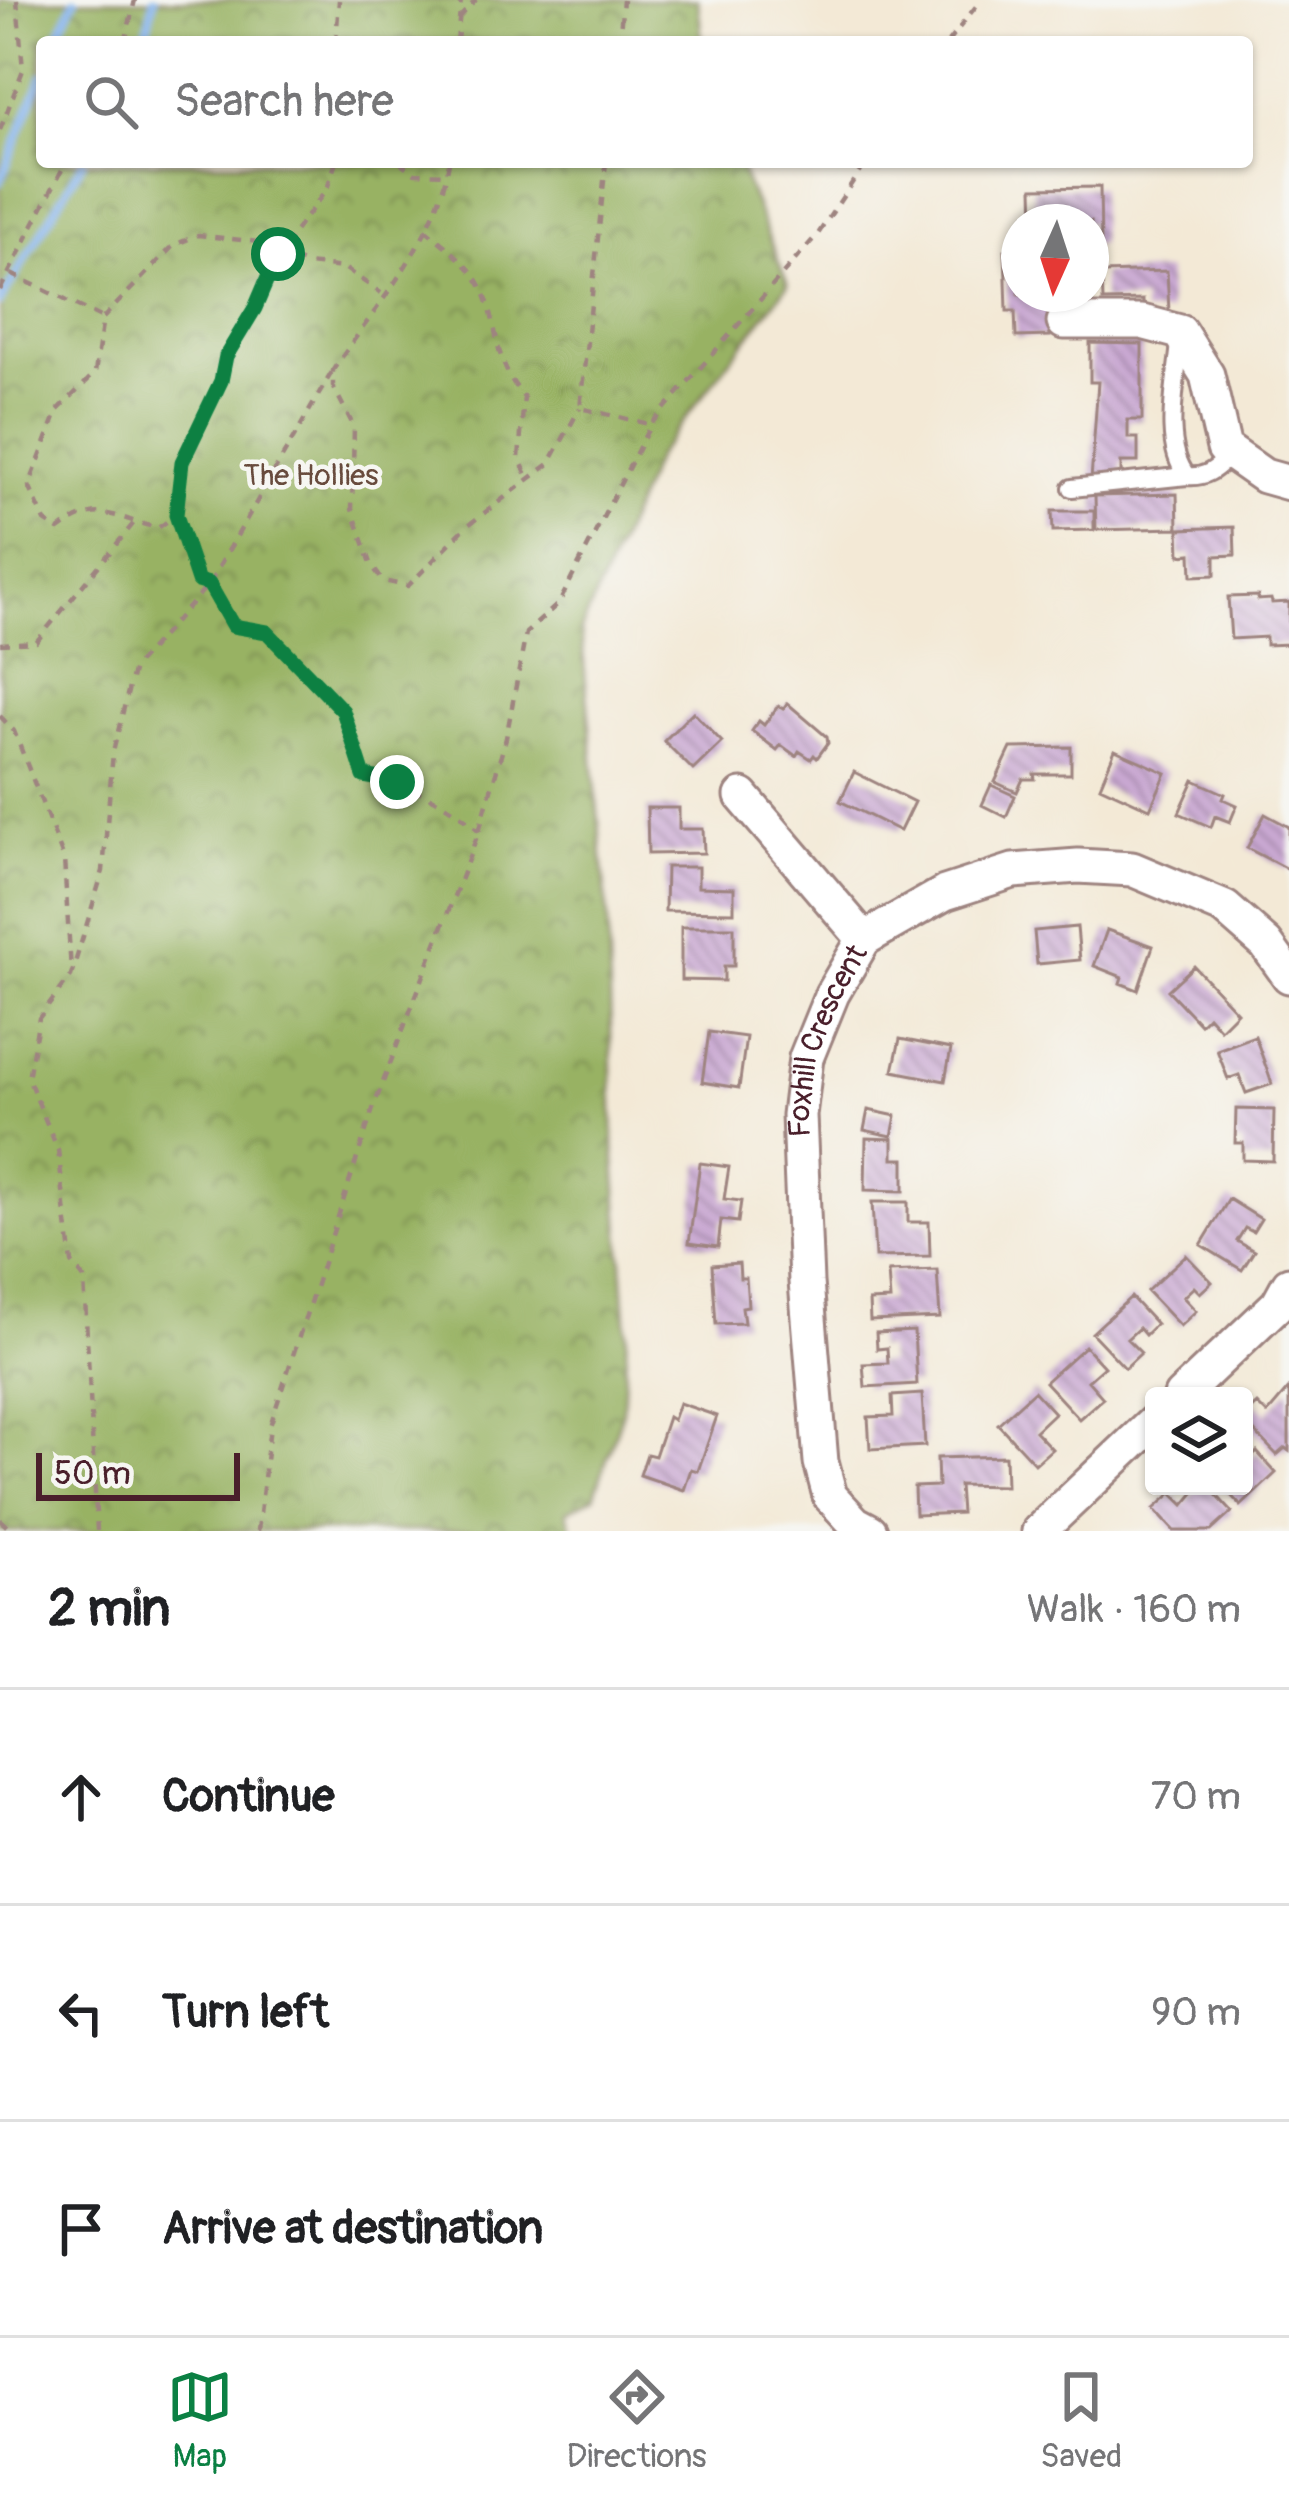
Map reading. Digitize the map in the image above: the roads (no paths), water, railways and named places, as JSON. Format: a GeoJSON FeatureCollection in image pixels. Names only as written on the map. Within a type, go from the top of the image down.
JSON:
{"type":"FeatureCollection","features":[{"type":"Feature","properties":{"kind":"street"},"geometry":{"type":"LineString","coordinates":[[1081,313],[1180,332],[1207,375],[1224,448],[1264,476],[1289,483]]}},
{"type":"Feature","properties":{"kind":"street"},"geometry":{"type":"LineString","coordinates":[[742,796],[864,939]]}},
{"type":"Feature","properties":{"kind":"street","name":"Foxhill Crescent"},"geometry":{"type":"LineString","coordinates":[[870,1531],[855,1523],[830,1496],[821,1462],[799,1115],[806,1058],[832,994],[864,939],[945,893],[1013,871],[1078,866],[1132,869],[1225,908],[1266,944],[1289,976]]}},
{"type":"Feature","properties":{"kind":"street"},"geometry":{"type":"LineString","coordinates":[[1190,1387],[1278,1304],[1289,1285]]}},
{"type":"Feature","properties":{"kind":"street"},"geometry":{"type":"LineString","coordinates":[[1039,1531],[1145,1431]]}},
{"type":"Feature","properties":{"kind":"lane"},"geometry":{"type":"LineString","coordinates":[[1180,332],[1173,440],[1179,466],[1187,476]]}},
{"type":"Feature","properties":{"kind":"lane"},"geometry":{"type":"LineString","coordinates":[[1072,488],[1210,474],[1232,454]]}},
{"type":"Feature","properties":{"kind":"waterway"},"geometry":{"type":"LineString","coordinates":[[57,36],[75,0]]}},
{"type":"Feature","properties":{"kind":"waterway"},"geometry":{"type":"LineString","coordinates":[[145,36],[154,0]]}},
{"type":"Feature","properties":{"kind":"waterway"},"geometry":{"type":"LineString","coordinates":[[0,182],[36,91]]}},
{"type":"Feature","properties":{"kind":"waterway"},"geometry":{"type":"LineString","coordinates":[[0,302],[79,168]]}},
{"type":"Feature","properties":{"kind":"park label","name":"The Hollies"},"geometry":{"type":"Point","coordinates":[311,475]}}]}
